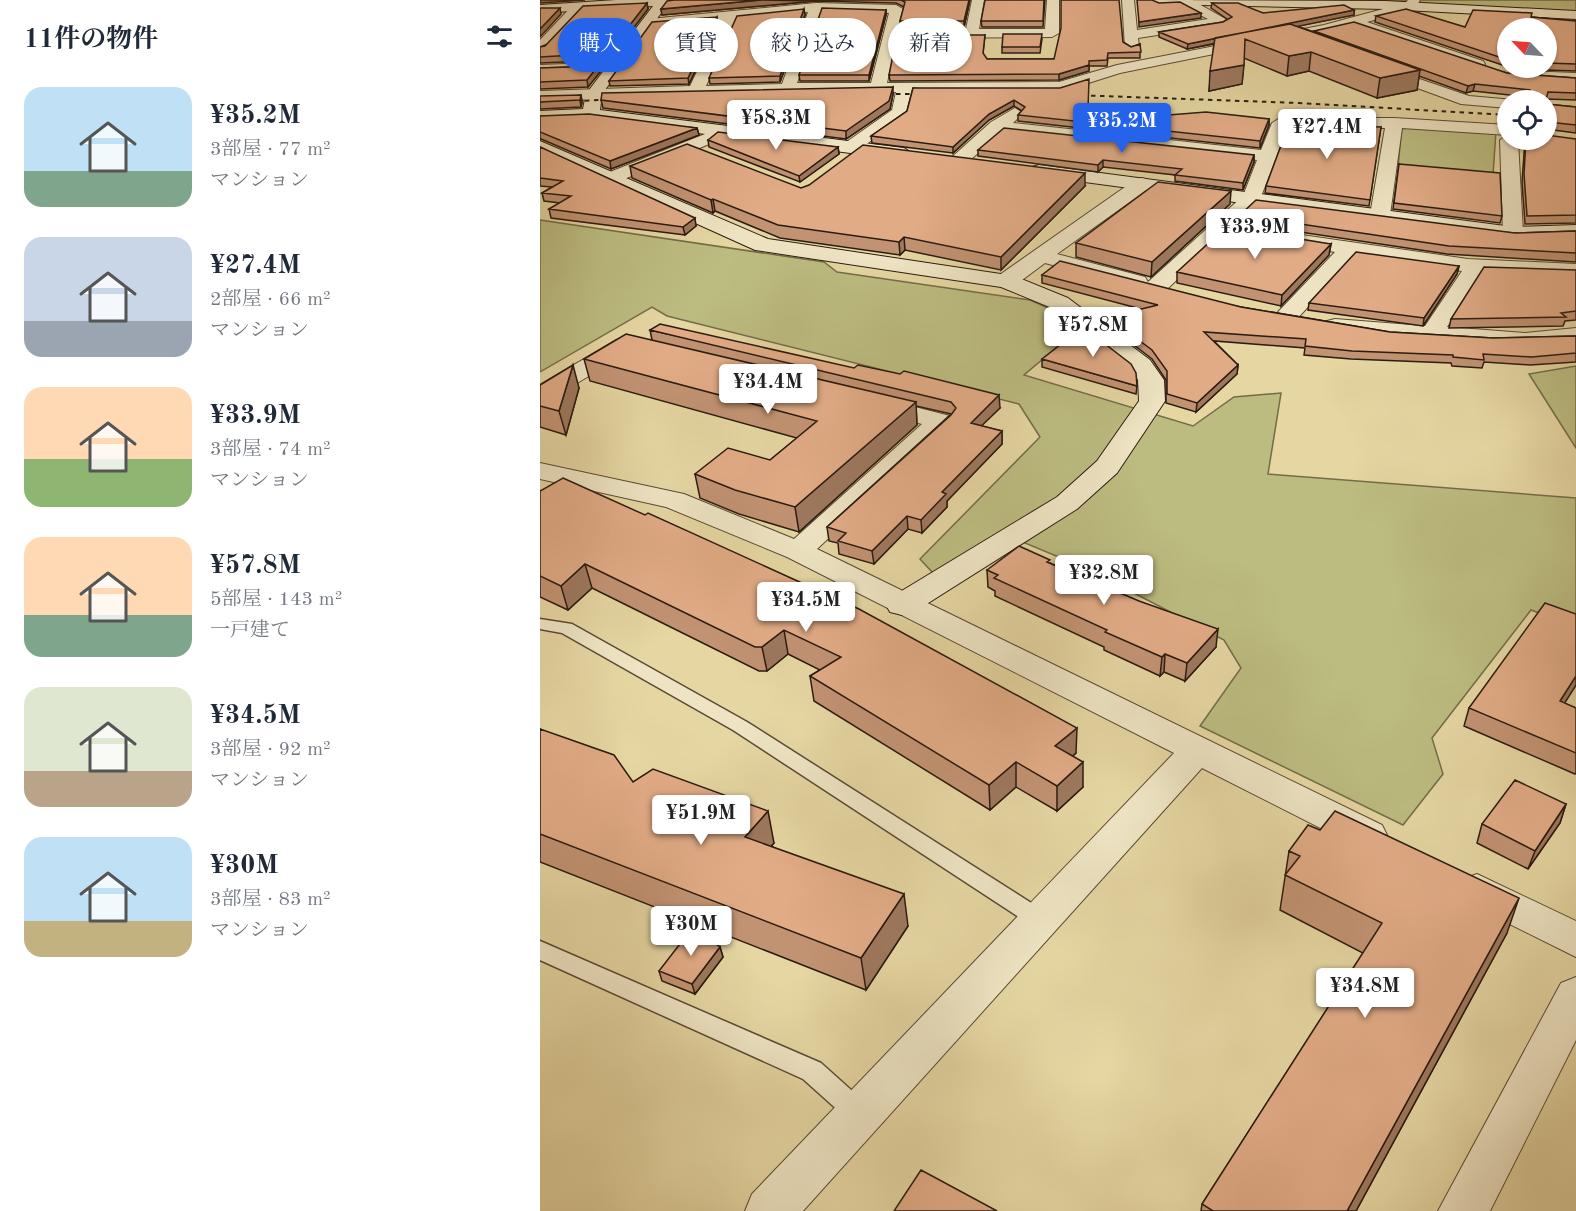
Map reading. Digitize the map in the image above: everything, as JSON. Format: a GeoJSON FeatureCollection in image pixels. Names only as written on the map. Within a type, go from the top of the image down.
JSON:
{"type":"FeatureCollection","features":[{"type":"Feature","properties":{"kind":"street"},"geometry":{"type":"LineString","coordinates":[[978,0],[972,33],[1052,33]]}},
{"type":"Feature","properties":{"kind":"street"},"geometry":{"type":"LineString","coordinates":[[1050,50],[1053,0]]}},
{"type":"Feature","properties":{"kind":"street"},"geometry":{"type":"LineString","coordinates":[[1128,0],[1131,41],[1222,21],[1184,1]]}},
{"type":"Feature","properties":{"kind":"street"},"geometry":{"type":"LineString","coordinates":[[1154,0],[1412,3],[1576,15]]}},
{"type":"Feature","properties":{"kind":"street"},"geometry":{"type":"LineString","coordinates":[[540,9],[671,1]]}},
{"type":"Feature","properties":{"kind":"street"},"geometry":{"type":"LineString","coordinates":[[642,32],[671,1]]}},
{"type":"Feature","properties":{"kind":"street"},"geometry":{"type":"LineString","coordinates":[[1048,104],[1054,91],[1060,87],[1117,69],[1355,22],[1412,3]]}},
{"type":"Feature","properties":{"kind":"street"},"geometry":{"type":"LineString","coordinates":[[540,48],[586,5]]}},
{"type":"Feature","properties":{"kind":"street"},"geometry":{"type":"LineString","coordinates":[[649,23],[816,7],[897,5]]}},
{"type":"Feature","properties":{"kind":"street"},"geometry":{"type":"LineString","coordinates":[[788,88],[816,7]]}},
{"type":"Feature","properties":{"kind":"street"},"geometry":{"type":"LineString","coordinates":[[696,90],[730,15]]}},
{"type":"Feature","properties":{"kind":"street"},"geometry":{"type":"LineString","coordinates":[[1355,22],[1489,68]]}},
{"type":"Feature","properties":{"kind":"street"},"geometry":{"type":"LineString","coordinates":[[993,51],[995,33]]}},
{"type":"Feature","properties":{"kind":"street"},"geometry":{"type":"LineString","coordinates":[[1290,36],[1323,48]]}},
{"type":"Feature","properties":{"kind":"street"},"geometry":{"type":"LineString","coordinates":[[878,87],[888,46]]}},
{"type":"Feature","properties":{"kind":"street"},"geometry":{"type":"LineString","coordinates":[[1367,64],[1467,101],[1497,103]]}},
{"type":"Feature","properties":{"kind":"street"},"geometry":{"type":"LineString","coordinates":[[540,69],[558,68]]}},
{"type":"Feature","properties":{"kind":"street"},"geometry":{"type":"LineString","coordinates":[[591,114],[594,94],[610,72]]}},
{"type":"Feature","properties":{"kind":"street"},"geometry":{"type":"LineString","coordinates":[[1557,77],[1576,78]]}},
{"type":"Feature","properties":{"kind":"street"},"geometry":{"type":"LineString","coordinates":[[836,167],[856,147],[905,107],[906,87]]}},
{"type":"Feature","properties":{"kind":"street"},"geometry":{"type":"LineString","coordinates":[[540,96],[788,88],[1060,87]]}},
{"type":"Feature","properties":{"kind":"street"},"geometry":{"type":"LineString","coordinates":[[958,160],[997,126],[1026,107],[1001,107]]}},
{"type":"Feature","properties":{"kind":"street"},"geometry":{"type":"LineString","coordinates":[[540,116],[591,114],[981,164]]}},
{"type":"Feature","properties":{"kind":"street"},"geometry":{"type":"LineString","coordinates":[[1156,287],[1252,198],[1280,123],[1394,123],[1497,129]]}},
{"type":"Feature","properties":{"kind":"street"},"geometry":{"type":"LineString","coordinates":[[1380,215],[1394,123]]}},
{"type":"Feature","properties":{"kind":"street"},"geometry":{"type":"LineString","coordinates":[[997,126],[1267,156]]}},
{"type":"Feature","properties":{"kind":"street"},"geometry":{"type":"LineString","coordinates":[[611,178],[725,131]]}},
{"type":"Feature","properties":{"kind":"street"},"geometry":{"type":"LineString","coordinates":[[540,146],[763,245],[1006,281],[1060,303],[1141,365],[1151,380],[1152,401],[1107,467],[1067,503],[902,605]]}},
{"type":"Feature","properties":{"kind":"street"},"geometry":{"type":"LineString","coordinates":[[690,147],[710,155]]}},
{"type":"Feature","properties":{"kind":"street"},"geometry":{"type":"LineString","coordinates":[[1509,150],[1513,233]]}},
{"type":"Feature","properties":{"kind":"street"},"geometry":{"type":"LineString","coordinates":[[1016,168],[1513,233],[1576,231]]}},
{"type":"Feature","properties":{"kind":"street"},"geometry":{"type":"LineString","coordinates":[[1006,281],[1143,184]]}},
{"type":"Feature","properties":{"kind":"street"},"geometry":{"type":"LineString","coordinates":[[1218,228],[1240,231]]}},
{"type":"Feature","properties":{"kind":"street"},"geometry":{"type":"LineString","coordinates":[[1273,237],[1475,267],[1526,272],[1576,270]]}},
{"type":"Feature","properties":{"kind":"street"},"geometry":{"type":"LineString","coordinates":[[1351,248],[1276,315],[1344,327],[1431,334],[1525,340],[1576,335]]}},
{"type":"Feature","properties":{"kind":"street"},"geometry":{"type":"LineString","coordinates":[[1042,256],[1179,293]]}},
{"type":"Feature","properties":{"kind":"street"},"geometry":{"type":"LineString","coordinates":[[1431,334],[1475,267]]}},
{"type":"Feature","properties":{"kind":"street"},"geometry":{"type":"LineString","coordinates":[[540,395],[625,345],[647,350]]}},
{"type":"Feature","properties":{"kind":"street"},"geometry":{"type":"LineString","coordinates":[[798,551],[941,421],[850,399]]}},
{"type":"Feature","properties":{"kind":"street"},"geometry":{"type":"LineString","coordinates":[[543,474],[674,500],[798,551],[902,605],[1198,749],[1398,850]]}},
{"type":"Feature","properties":{"kind":"street"},"geometry":{"type":"LineString","coordinates":[[770,1211],[1198,749]]}},
{"type":"Feature","properties":{"kind":"street"},"geometry":{"type":"LineString","coordinates":[[1451,877],[1576,940]]}},
{"type":"Feature","properties":{"kind":"street"},"geometry":{"type":"LineString","coordinates":[[1463,1211],[1576,996]]}},
{"type":"Feature","properties":{"kind":"lane"},"geometry":{"type":"LineString","coordinates":[[540,624],[566,628],[740,726],[1040,919]]}},
{"type":"Feature","properties":{"kind":"lane"},"geometry":{"type":"LineString","coordinates":[[540,950],[812,1071],[860,1114]]}},
{"type":"Feature","properties":{"kind":"green space"},"geometry":{"type":"Polygon","coordinates":[[[1224,0],[1576,0],[1576,13],[1398,4],[1224,0]]]}},
{"type":"Feature","properties":{"kind":"green space"},"geometry":{"type":"Polygon","coordinates":[[[1402,126],[1496,131],[1493,175],[1398,167],[1402,126]]]}},
{"type":"Feature","properties":{"kind":"green space"},"geometry":{"type":"Polygon","coordinates":[[[540,220],[824,262],[837,272],[1030,300],[1055,311],[1075,332],[1024,375],[1193,426],[1234,397],[1281,393],[1268,474],[1576,498],[1576,627],[1531,610],[1432,738],[1443,774],[1403,825],[1200,726],[1241,668],[1224,640],[1090,570],[1001,533],[933,573],[920,559],[1040,437],[1019,404],[667,316],[652,307],[540,372],[540,220]]]}},
{"type":"Feature","properties":{"kind":"green space"},"geometry":{"type":"Polygon","coordinates":[[[1576,366],[1576,448],[1529,374],[1576,366]]]}},
{"type":"Feature","properties":{"kind":"building"},"geometry":{"type":"Polygon","coordinates":[[[761,0],[661,9],[667,1],[761,0]]]}},
{"type":"Feature","properties":{"kind":"building"},"geometry":{"type":"Polygon","coordinates":[[[901,0],[969,0],[965,18],[901,18],[905,2],[901,0]]]}},
{"type":"Feature","properties":{"kind":"building"},"geometry":{"type":"Polygon","coordinates":[[[985,0],[1044,0],[1043,21],[981,21],[985,0]]]}},
{"type":"Feature","properties":{"kind":"building"},"geometry":{"type":"Polygon","coordinates":[[[1061,0],[1119,0],[1123,42],[1131,47],[1140,44],[1141,52],[1108,53],[1107,60],[1089,61],[1089,65],[1059,74],[889,75],[890,72],[972,72],[972,35],[985,35],[983,53],[987,59],[1054,59],[1061,28],[1061,0]]]}},
{"type":"Feature","properties":{"kind":"building"},"geometry":{"type":"Polygon","coordinates":[[[1137,0],[1152,0],[1159,3],[1180,2],[1201,13],[1139,22],[1137,0]]]}},
{"type":"Feature","properties":{"kind":"building"},"geometry":{"type":"Polygon","coordinates":[[[647,3],[635,18],[572,18],[583,6],[647,3]]]}},
{"type":"Feature","properties":{"kind":"building"},"geometry":{"type":"Polygon","coordinates":[[[1212,3],[1238,3],[1263,13],[1344,5],[1354,10],[1188,44],[1159,32],[1223,22],[1232,17],[1212,3]]]}},
{"type":"Feature","properties":{"kind":"building"},"geometry":{"type":"Polygon","coordinates":[[[540,8],[560,8],[540,29],[540,8]]]}},
{"type":"Feature","properties":{"kind":"building"},"geometry":{"type":"Polygon","coordinates":[[[822,8],[886,10],[876,48],[876,18],[819,18],[822,8]]]}},
{"type":"Feature","properties":{"kind":"building"},"geometry":{"type":"Polygon","coordinates":[[[804,9],[801,18],[750,18],[750,72],[781,72],[780,76],[709,78],[712,72],[738,72],[737,16],[804,9]]]}},
{"type":"Feature","properties":{"kind":"building"},"geometry":{"type":"Polygon","coordinates":[[[1406,9],[1465,27],[1473,10],[1532,13],[1531,17],[1542,18],[1497,18],[1497,56],[1376,16],[1406,9]]]}},
{"type":"Feature","properties":{"kind":"building"},"geometry":{"type":"Polygon","coordinates":[[[1557,19],[1576,21],[1576,64],[1557,63],[1557,19]]]}},
{"type":"Feature","properties":{"kind":"building"},"geometry":{"type":"Polygon","coordinates":[[[654,22],[654,72],[691,72],[688,78],[609,81],[616,72],[642,72],[642,36],[654,22]]]}},
{"type":"Feature","properties":{"kind":"building"},"geometry":{"type":"Polygon","coordinates":[[[1354,22],[1497,70],[1497,78],[1576,78],[1576,93],[1475,84],[1468,86],[1314,31],[1354,22]]]}},
{"type":"Feature","properties":{"kind":"building"},"geometry":{"type":"Polygon","coordinates":[[[1290,24],[1420,70],[1380,78],[1311,52],[1289,56],[1245,39],[1244,65],[1210,71],[1215,38],[1290,24]]]}},
{"type":"Feature","properties":{"kind":"building"},"geometry":{"type":"Polygon","coordinates":[[[558,32],[558,56],[540,57],[540,47],[545,46],[558,32]]]}},
{"type":"Feature","properties":{"kind":"building"},"geometry":{"type":"Polygon","coordinates":[[[1003,34],[1042,34],[1040,47],[1002,47],[1003,34]]]}},
{"type":"Feature","properties":{"kind":"building"},"geometry":{"type":"Polygon","coordinates":[[[558,67],[558,72],[593,72],[587,80],[540,82],[540,68],[558,67]]]}},
{"type":"Feature","properties":{"kind":"building"},"geometry":{"type":"Polygon","coordinates":[[[800,72],[870,72],[869,75],[799,75],[800,72]]]}},
{"type":"Feature","properties":{"kind":"building"},"geometry":{"type":"Polygon","coordinates":[[[1089,79],[1088,109],[1156,116],[1206,112],[1269,119],[1260,141],[1018,115],[1025,107],[1014,100],[989,114],[953,147],[871,136],[907,111],[913,88],[1060,88],[1089,79]]]}},
{"type":"Feature","properties":{"kind":"building"},"geometry":{"type":"Polygon","coordinates":[[[893,87],[889,101],[846,131],[601,100],[602,93],[893,87]]]}},
{"type":"Feature","properties":{"kind":"building"},"geometry":{"type":"Polygon","coordinates":[[[581,95],[580,100],[540,102],[540,96],[581,95]]]}},
{"type":"Feature","properties":{"kind":"building"},"geometry":{"type":"Polygon","coordinates":[[[1557,105],[1576,107],[1576,125],[1557,123],[1557,105]]]}},
{"type":"Feature","properties":{"kind":"building"},"geometry":{"type":"Polygon","coordinates":[[[589,114],[697,128],[610,161],[540,132],[540,116],[589,114]]]}},
{"type":"Feature","properties":{"kind":"building"},"geometry":{"type":"Polygon","coordinates":[[[1289,124],[1381,127],[1370,200],[1266,186],[1289,124]]]}},
{"type":"Feature","properties":{"kind":"building"},"geometry":{"type":"Polygon","coordinates":[[[1004,128],[1254,155],[1243,183],[1175,175],[1182,169],[1103,160],[1098,165],[978,150],[1004,128]]]}},
{"type":"Feature","properties":{"kind":"building"},"geometry":{"type":"Polygon","coordinates":[[[718,132],[838,147],[799,176],[708,140],[718,132]]]}},
{"type":"Feature","properties":{"kind":"building"},"geometry":{"type":"Polygon","coordinates":[[[1557,136],[1576,139],[1576,215],[1527,216],[1524,174],[1525,150],[1557,150],[1557,136]]]}},
{"type":"Feature","properties":{"kind":"building"},"geometry":{"type":"Polygon","coordinates":[[[687,144],[801,188],[809,185],[863,145],[1085,173],[1001,257],[904,237],[899,242],[778,225],[630,166],[687,144]]]}},
{"type":"Feature","properties":{"kind":"building"},"geometry":{"type":"Polygon","coordinates":[[[540,147],[695,218],[683,227],[549,209],[571,196],[542,193],[563,181],[540,178],[540,147]]]}},
{"type":"Feature","properties":{"kind":"building"},"geometry":{"type":"Polygon","coordinates":[[[1399,164],[1500,173],[1502,216],[1394,203],[1399,164]]]}},
{"type":"Feature","properties":{"kind":"building"},"geometry":{"type":"Polygon","coordinates":[[[1158,182],[1231,191],[1152,262],[1076,243],[1158,182]]]}},
{"type":"Feature","properties":{"kind":"building"},"geometry":{"type":"Polygon","coordinates":[[[1256,200],[1515,233],[1576,231],[1576,253],[1449,246],[1240,215],[1256,200]]]}},
{"type":"Feature","properties":{"kind":"building"},"geometry":{"type":"Polygon","coordinates":[[[1226,227],[1331,244],[1282,295],[1177,272],[1226,227]]]}},
{"type":"Feature","properties":{"kind":"building"},"geometry":{"type":"Polygon","coordinates":[[[1356,252],[1459,266],[1424,318],[1309,303],[1356,252]]]}},
{"type":"Feature","properties":{"kind":"building"},"geometry":{"type":"Polygon","coordinates":[[[1060,261],[1241,307],[1390,332],[1493,338],[1576,336],[1576,353],[1532,357],[1483,354],[1484,360],[1453,357],[1453,355],[1352,351],[1305,346],[1306,339],[1204,332],[1238,365],[1197,403],[1167,394],[1167,371],[1152,350],[1108,317],[1158,305],[1042,275],[1060,261]]]}},
{"type":"Feature","properties":{"kind":"building"},"geometry":{"type":"Polygon","coordinates":[[[1484,267],[1576,270],[1576,311],[1561,313],[1566,317],[1451,319],[1484,267]]]}},
{"type":"Feature","properties":{"kind":"building"},"geometry":{"type":"Polygon","coordinates":[[[660,324],[854,368],[858,365],[900,374],[904,371],[999,395],[971,423],[1002,431],[942,492],[946,494],[921,520],[907,516],[872,551],[838,541],[846,533],[827,527],[956,408],[951,402],[650,330],[660,324]]]}},
{"type":"Feature","properties":{"kind":"building"},"geometry":{"type":"Polygon","coordinates":[[[1083,327],[1131,364],[1136,373],[1137,386],[1042,359],[1083,327]]]}},
{"type":"Feature","properties":{"kind":"building"},"geometry":{"type":"Polygon","coordinates":[[[626,334],[916,402],[795,507],[735,490],[695,474],[728,448],[770,460],[817,421],[584,359],[626,334]]]}},
{"type":"Feature","properties":{"kind":"building"},"geometry":{"type":"Polygon","coordinates":[[[573,365],[559,411],[540,406],[540,385],[573,365]]]}},
{"type":"Feature","properties":{"kind":"building"},"geometry":{"type":"Polygon","coordinates":[[[563,478],[645,515],[648,513],[859,609],[1077,728],[1055,746],[1083,762],[1057,786],[1016,762],[989,785],[810,676],[841,657],[784,630],[762,647],[755,647],[585,564],[561,586],[540,576],[540,491],[563,478]]]}},
{"type":"Feature","properties":{"kind":"building"},"geometry":{"type":"Polygon","coordinates":[[[1019,546],[1050,560],[1047,562],[1139,601],[1218,629],[1187,663],[1165,654],[1162,657],[994,578],[998,575],[987,570],[1019,546]]]}},
{"type":"Feature","properties":{"kind":"building"},"geometry":{"type":"Polygon","coordinates":[[[1545,603],[1576,614],[1576,676],[1560,701],[1576,708],[1576,753],[1469,708],[1545,603]]]}},
{"type":"Feature","properties":{"kind":"building"},"geometry":{"type":"Polygon","coordinates":[[[540,729],[614,755],[633,782],[653,769],[768,811],[745,837],[904,894],[861,958],[540,834],[540,729]]]}},
{"type":"Feature","properties":{"kind":"building"},"geometry":{"type":"Polygon","coordinates":[[[1515,780],[1566,804],[1535,851],[1482,824],[1515,780]]]}},
{"type":"Feature","properties":{"kind":"building"},"geometry":{"type":"Polygon","coordinates":[[[1335,811],[1519,898],[1347,1211],[1213,1211],[1202,1204],[1382,923],[1285,875],[1300,856],[1289,851],[1308,825],[1320,830],[1335,811]]]}},
{"type":"Feature","properties":{"kind":"building"},"geometry":{"type":"Polygon","coordinates":[[[693,927],[720,947],[692,984],[659,971],[693,927]]]}},
{"type":"Feature","properties":{"kind":"building"},"geometry":{"type":"Polygon","coordinates":[[[921,1170],[997,1211],[894,1211],[921,1170]]]}},
{"type":"Feature","properties":{"kind":"railway"},"geometry":{"type":"LineString","coordinates":[[878,94],[929,94]]}},
{"type":"Feature","properties":{"kind":"railway"},"geometry":{"type":"LineString","coordinates":[[1073,95],[1299,103],[1497,114]]}},
{"type":"Feature","properties":{"kind":"railway"},"geometry":{"type":"LineString","coordinates":[[540,103],[617,99]]}}]}
